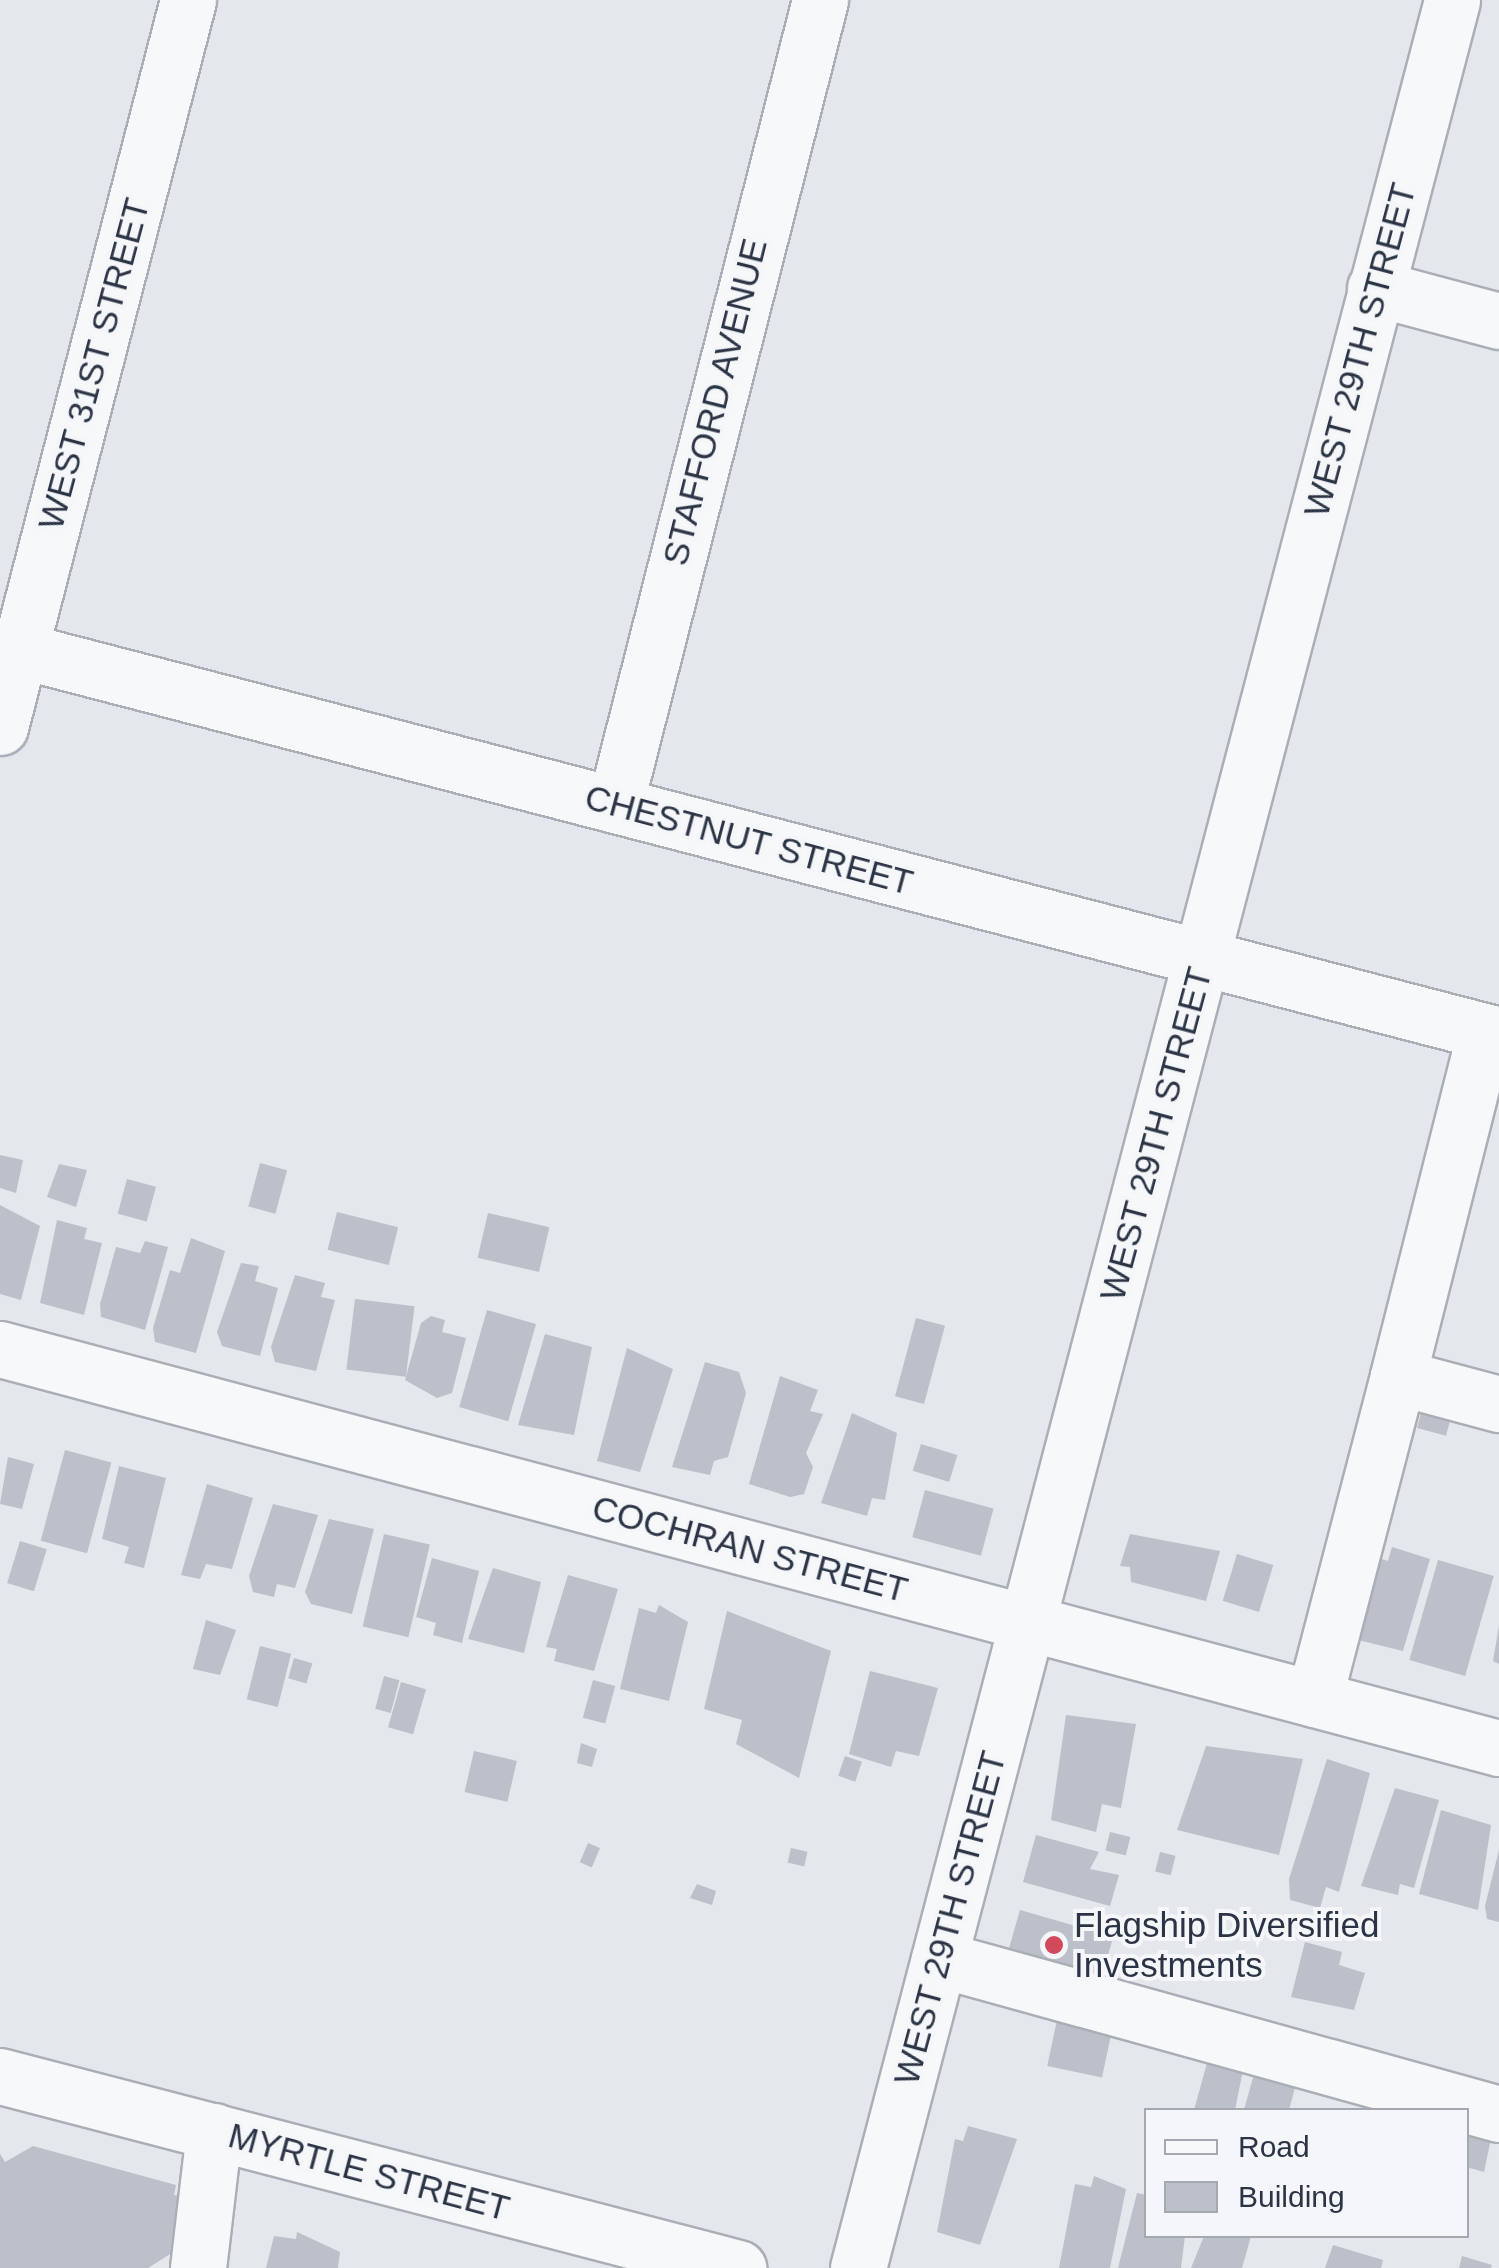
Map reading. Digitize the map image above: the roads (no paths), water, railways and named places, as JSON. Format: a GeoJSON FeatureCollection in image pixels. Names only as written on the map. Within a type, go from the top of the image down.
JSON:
{"type":"FeatureCollection","features":[{"type":"Feature","properties":{"kind":"street","name":"WEST 31ST STREET"},"geometry":{"type":"LineString","coordinates":[[0,727],[10,647],[188,0]]}},
{"type":"Feature","properties":{"kind":"street","name":"STAFFORD AVENUE"},"geometry":{"type":"LineString","coordinates":[[614,805],[820,0]]}},
{"type":"Feature","properties":{"kind":"street","name":"WEST 29TH STREET"},"geometry":{"type":"LineString","coordinates":[[858,2268],[1452,0]]}},
{"type":"Feature","properties":{"kind":"street"},"geometry":{"type":"LineString","coordinates":[[1375,288],[1499,321]]}},
{"type":"Feature","properties":{"kind":"street","name":"CHESTNUT STREET"},"geometry":{"type":"LineString","coordinates":[[10,647],[1492,1034]]}},
{"type":"Feature","properties":{"kind":"street"},"geometry":{"type":"LineString","coordinates":[[1314,1699],[1492,1034]]}},
{"type":"Feature","properties":{"kind":"street","name":"COCHRAN STREET"},"geometry":{"type":"LineString","coordinates":[[0,1350],[1499,1748]]}},
{"type":"Feature","properties":{"kind":"street"},"geometry":{"type":"LineString","coordinates":[[1398,1377],[1499,1404]]}},
{"type":"Feature","properties":{"kind":"street"},"geometry":{"type":"LineString","coordinates":[[939,1959],[1499,2114]]}},
{"type":"Feature","properties":{"kind":"street","name":"MYRTLE STREET"},"geometry":{"type":"LineString","coordinates":[[0,2076],[738,2268]]}},
{"type":"Feature","properties":{"kind":"street"},"geometry":{"type":"LineString","coordinates":[[197,2263],[214,2131]]}},
{"type":"Feature","properties":{"kind":"place","name":"Flagship Diversified Investments"},"geometry":{"type":"Point","coordinates":[1054,1945]}}]}
